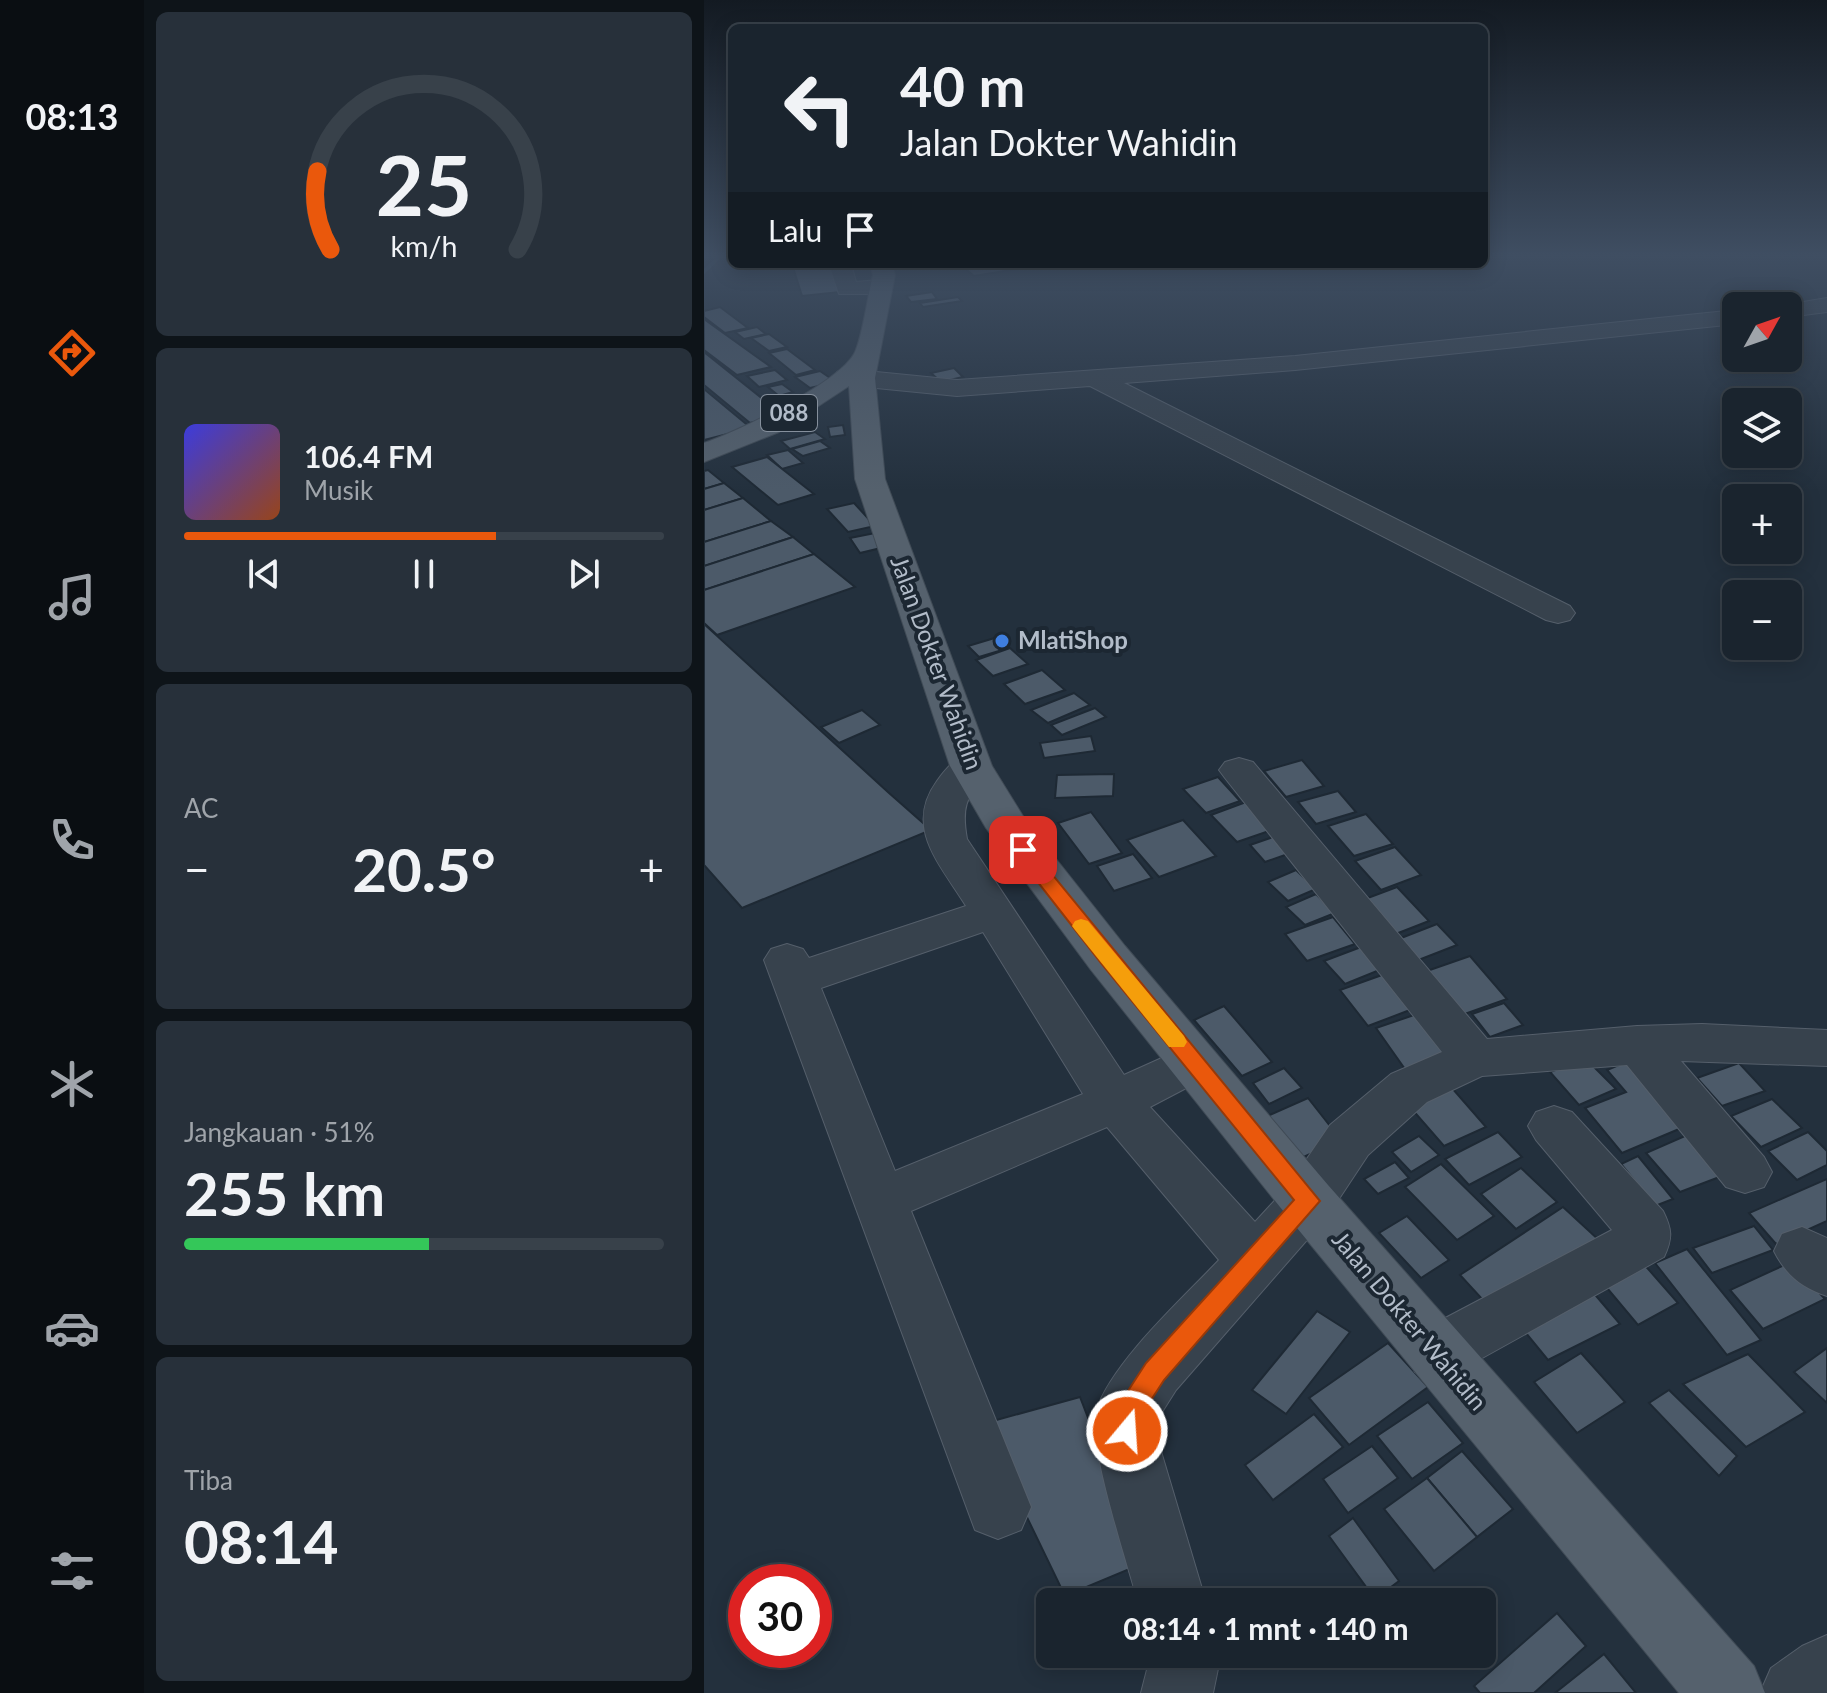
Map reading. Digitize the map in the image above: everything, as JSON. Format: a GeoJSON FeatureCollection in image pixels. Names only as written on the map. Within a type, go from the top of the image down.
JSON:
{"type":"FeatureCollection","features":[{"type":"Feature","properties":{"kind":"main road","name":"Jalan Dokter Wahidin"},"geometry":{"type":"LineString","coordinates":[[867,333],[858,371],[874,492],[971,766],[1008,828],[1038,871],[1308,1201],[1727,1693]]}},
{"type":"Feature","properties":{"kind":"main road","name":"088"},"geometry":{"type":"LineString","coordinates":[[704,453],[743,440],[858,371]]}},
{"type":"Feature","properties":{"kind":"street"},"geometry":{"type":"LineString","coordinates":[[858,371],[957,388],[1295,363],[1583,333]]}},
{"type":"Feature","properties":{"kind":"street"},"geometry":{"type":"LineString","coordinates":[[1095,379],[1558,613]]}},
{"type":"Feature","properties":{"kind":"street"},"geometry":{"type":"LineString","coordinates":[[971,766],[947,794],[941,812],[946,839],[1115,1102],[1255,1261]]}},
{"type":"Feature","properties":{"kind":"street"},"geometry":{"type":"LineString","coordinates":[[1239,770],[1475,1058]]}},
{"type":"Feature","properties":{"kind":"street"},"geometry":{"type":"LineString","coordinates":[[994,912],[790,970],[998,1507]]}},
{"type":"Feature","properties":{"kind":"street"},"geometry":{"type":"LineString","coordinates":[[1168,1588],[1128,1448],[1126,1414],[1155,1371],[1308,1201],[1349,1140],[1409,1088],[1475,1058],[1637,1044],[1702,1042],[1827,1048]]}},
{"type":"Feature","properties":{"kind":"street"},"geometry":{"type":"LineString","coordinates":[[1637,1044],[1745,1172]]}},
{"type":"Feature","properties":{"kind":"street"},"geometry":{"type":"LineString","coordinates":[[881,1200],[1115,1102],[1193,1062]]}},
{"type":"Feature","properties":{"kind":"street"},"geometry":{"type":"LineString","coordinates":[[1436,1353],[1644,1240],[1643,1227],[1554,1126]]}},
{"type":"Feature","properties":{"kind":"street"},"geometry":{"type":"LineString","coordinates":[[1177,1693],[1183,1668]]}},
{"type":"Feature","properties":{"kind":"street"},"geometry":{"type":"LineString","coordinates":[[1796,1693],[1827,1671]]}},
{"type":"Feature","properties":{"kind":"building"},"geometry":{"type":"Polygon","coordinates":[[[704,333],[724,333],[771,367],[737,375],[704,350],[704,333]]]}},
{"type":"Feature","properties":{"kind":"building"},"geometry":{"type":"Polygon","coordinates":[[[736,333],[766,334],[744,339],[736,333]]]}},
{"type":"Feature","properties":{"kind":"building"},"geometry":{"type":"Polygon","coordinates":[[[769,334],[787,347],[769,351],[751,338],[769,334]]]}},
{"type":"Feature","properties":{"kind":"building"},"geometry":{"type":"Polygon","coordinates":[[[787,349],[815,370],[796,375],[769,353],[787,349]]]}},
{"type":"Feature","properties":{"kind":"building"},"geometry":{"type":"Polygon","coordinates":[[[704,352],[783,415],[750,423],[704,385],[704,352]]]}},
{"type":"Feature","properties":{"kind":"building"},"geometry":{"type":"Polygon","coordinates":[[[954,368],[963,377],[941,382],[931,373],[954,368]]]}},
{"type":"Feature","properties":{"kind":"building"},"geometry":{"type":"Polygon","coordinates":[[[775,370],[787,380],[759,387],[747,376],[775,370]]]}},
{"type":"Feature","properties":{"kind":"building"},"geometry":{"type":"Polygon","coordinates":[[[820,371],[836,382],[810,388],[795,377],[820,371]]]}},
{"type":"Feature","properties":{"kind":"building"},"geometry":{"type":"Polygon","coordinates":[[[782,384],[793,392],[779,396],[768,387],[782,384]]]}},
{"type":"Feature","properties":{"kind":"building"},"geometry":{"type":"Polygon","coordinates":[[[704,389],[751,428],[704,440],[704,389]]]}},
{"type":"Feature","properties":{"kind":"building"},"geometry":{"type":"Polygon","coordinates":[[[843,425],[845,435],[830,437],[828,427],[843,425]]]}},
{"type":"Feature","properties":{"kind":"building"},"geometry":{"type":"Polygon","coordinates":[[[815,432],[825,439],[790,449],[781,441],[815,432]]]}},
{"type":"Feature","properties":{"kind":"building"},"geometry":{"type":"Polygon","coordinates":[[[820,441],[830,448],[803,456],[792,449],[820,441]]]}},
{"type":"Feature","properties":{"kind":"building"},"geometry":{"type":"Polygon","coordinates":[[[788,450],[803,463],[782,469],[767,455],[788,450]]]}},
{"type":"Feature","properties":{"kind":"building"},"geometry":{"type":"Polygon","coordinates":[[[767,457],[814,494],[778,505],[732,467],[767,457]]]}},
{"type":"Feature","properties":{"kind":"building"},"geometry":{"type":"Polygon","coordinates":[[[708,470],[724,483],[704,489],[704,471],[708,470]]]}},
{"type":"Feature","properties":{"kind":"building"},"geometry":{"type":"Polygon","coordinates":[[[724,483],[743,498],[704,510],[704,489],[724,483]]]}},
{"type":"Feature","properties":{"kind":"building"},"geometry":{"type":"Polygon","coordinates":[[[743,498],[771,521],[704,542],[704,510],[743,498]]]}},
{"type":"Feature","properties":{"kind":"building"},"geometry":{"type":"Polygon","coordinates":[[[854,503],[875,526],[848,532],[827,509],[854,503]]]}},
{"type":"Feature","properties":{"kind":"building"},"geometry":{"type":"Polygon","coordinates":[[[771,521],[793,537],[704,566],[704,542],[771,521]]]}},
{"type":"Feature","properties":{"kind":"building"},"geometry":{"type":"Polygon","coordinates":[[[875,533],[885,547],[860,553],[850,538],[875,533]]]}},
{"type":"Feature","properties":{"kind":"building"},"geometry":{"type":"Polygon","coordinates":[[[793,537],[814,554],[704,590],[704,566],[793,537]]]}},
{"type":"Feature","properties":{"kind":"building"},"geometry":{"type":"Polygon","coordinates":[[[814,554],[855,587],[717,635],[704,623],[704,590],[814,554]]]}},
{"type":"Feature","properties":{"kind":"building"},"geometry":{"type":"Polygon","coordinates":[[[704,624],[931,830],[742,908],[704,865],[704,624]]]}},
{"type":"Feature","properties":{"kind":"building"},"geometry":{"type":"Polygon","coordinates":[[[998,637],[1009,648],[979,657],[968,646],[998,637]]]}},
{"type":"Feature","properties":{"kind":"building"},"geometry":{"type":"Polygon","coordinates":[[[1010,648],[1028,664],[993,676],[976,660],[1010,648]]]}},
{"type":"Feature","properties":{"kind":"building"},"geometry":{"type":"Polygon","coordinates":[[[1042,670],[1065,690],[1025,704],[1004,684],[1042,670]]]}},
{"type":"Feature","properties":{"kind":"building"},"geometry":{"type":"Polygon","coordinates":[[[1074,693],[1090,705],[1048,723],[1031,710],[1074,693]]]}},
{"type":"Feature","properties":{"kind":"building"},"geometry":{"type":"Polygon","coordinates":[[[1095,708],[1106,717],[1062,735],[1051,725],[1095,708]]]}},
{"type":"Feature","properties":{"kind":"building"},"geometry":{"type":"Polygon","coordinates":[[[862,710],[880,725],[839,743],[821,727],[862,710]]]}},
{"type":"Feature","properties":{"kind":"building"},"geometry":{"type":"Polygon","coordinates":[[[1091,736],[1095,751],[1044,758],[1040,743],[1091,736]]]}},
{"type":"Feature","properties":{"kind":"building"},"geometry":{"type":"Polygon","coordinates":[[[1302,760],[1324,786],[1286,797],[1264,771],[1302,760]]]}},
{"type":"Feature","properties":{"kind":"building"},"geometry":{"type":"Polygon","coordinates":[[[1114,774],[1113,796],[1055,798],[1057,775],[1114,774]]]}},
{"type":"Feature","properties":{"kind":"building"},"geometry":{"type":"Polygon","coordinates":[[[1218,777],[1240,801],[1206,813],[1183,789],[1218,777]]]}},
{"type":"Feature","properties":{"kind":"building"},"geometry":{"type":"Polygon","coordinates":[[[1338,791],[1356,812],[1316,824],[1298,802],[1338,791]]]}},
{"type":"Feature","properties":{"kind":"building"},"geometry":{"type":"Polygon","coordinates":[[[1246,802],[1272,830],[1237,842],[1211,815],[1246,802]]]}},
{"type":"Feature","properties":{"kind":"building"},"geometry":{"type":"Polygon","coordinates":[[[1091,812],[1122,853],[1089,864],[1058,823],[1091,812]]]}},
{"type":"Feature","properties":{"kind":"building"},"geometry":{"type":"Polygon","coordinates":[[[1366,814],[1393,844],[1354,856],[1328,826],[1366,814]]]}},
{"type":"Feature","properties":{"kind":"building"},"geometry":{"type":"Polygon","coordinates":[[[1183,820],[1216,856],[1159,877],[1127,840],[1183,820]]]}},
{"type":"Feature","properties":{"kind":"building"},"geometry":{"type":"Polygon","coordinates":[[[1273,837],[1288,854],[1265,862],[1250,845],[1273,837]]]}},
{"type":"Feature","properties":{"kind":"building"},"geometry":{"type":"Polygon","coordinates":[[[1395,847],[1421,875],[1381,890],[1355,861],[1395,847]]]}},
{"type":"Feature","properties":{"kind":"building"},"geometry":{"type":"Polygon","coordinates":[[[1133,854],[1152,878],[1114,891],[1097,866],[1133,854]]]}},
{"type":"Feature","properties":{"kind":"building"},"geometry":{"type":"Polygon","coordinates":[[[1296,870],[1316,889],[1288,901],[1268,882],[1296,870]]]}},
{"type":"Feature","properties":{"kind":"building"},"geometry":{"type":"Polygon","coordinates":[[[1397,887],[1429,921],[1388,937],[1357,902],[1397,887]]]}},
{"type":"Feature","properties":{"kind":"building"},"geometry":{"type":"Polygon","coordinates":[[[1316,894],[1335,913],[1305,925],[1286,907],[1316,894]]]}},
{"type":"Feature","properties":{"kind":"building"},"geometry":{"type":"Polygon","coordinates":[[[1333,917],[1355,944],[1307,961],[1285,934],[1333,917]]]}},
{"type":"Feature","properties":{"kind":"building"},"geometry":{"type":"Polygon","coordinates":[[[1437,924],[1457,945],[1416,961],[1396,940],[1437,924]]]}},
{"type":"Feature","properties":{"kind":"building"},"geometry":{"type":"Polygon","coordinates":[[[1361,947],[1382,969],[1345,984],[1324,961],[1361,947]]]}},
{"type":"Feature","properties":{"kind":"building"},"geometry":{"type":"Polygon","coordinates":[[[1470,956],[1507,999],[1459,1016],[1424,972],[1470,956]]]}},
{"type":"Feature","properties":{"kind":"building"},"geometry":{"type":"Polygon","coordinates":[[[1382,975],[1410,1010],[1368,1026],[1340,990],[1382,975]]]}},
{"type":"Feature","properties":{"kind":"building"},"geometry":{"type":"Polygon","coordinates":[[[1504,1003],[1523,1025],[1490,1037],[1472,1014],[1504,1003]]]}},
{"type":"Feature","properties":{"kind":"building"},"geometry":{"type":"Polygon","coordinates":[[[1224,1006],[1272,1062],[1242,1076],[1194,1020],[1224,1006]]]}},
{"type":"Feature","properties":{"kind":"building"},"geometry":{"type":"Polygon","coordinates":[[[1417,1014],[1455,1064],[1412,1079],[1376,1028],[1417,1014]]]}},
{"type":"Feature","properties":{"kind":"building"},"geometry":{"type":"Polygon","coordinates":[[[1586,1059],[1616,1089],[1579,1105],[1550,1072],[1586,1059]]]}},
{"type":"Feature","properties":{"kind":"building"},"geometry":{"type":"Polygon","coordinates":[[[1633,1059],[1691,1124],[1622,1153],[1585,1108],[1626,1092],[1607,1070],[1633,1059]]]}},
{"type":"Feature","properties":{"kind":"building"},"geometry":{"type":"Polygon","coordinates":[[[1739,1063],[1765,1091],[1722,1106],[1697,1078],[1739,1063]]]}},
{"type":"Feature","properties":{"kind":"building"},"geometry":{"type":"Polygon","coordinates":[[[1284,1068],[1302,1088],[1269,1104],[1253,1083],[1284,1068]]]}},
{"type":"Feature","properties":{"kind":"building"},"geometry":{"type":"Polygon","coordinates":[[[1452,1088],[1486,1127],[1444,1146],[1410,1107],[1452,1088]]]}},
{"type":"Feature","properties":{"kind":"building"},"geometry":{"type":"Polygon","coordinates":[[[1308,1098],[1341,1140],[1297,1160],[1265,1117],[1308,1098]]]}},
{"type":"Feature","properties":{"kind":"building"},"geometry":{"type":"Polygon","coordinates":[[[1772,1099],[1802,1128],[1761,1147],[1731,1116],[1772,1099]]]}},
{"type":"Feature","properties":{"kind":"building"},"geometry":{"type":"Polygon","coordinates":[[[1498,1132],[1522,1157],[1469,1185],[1445,1159],[1498,1132]]]}},
{"type":"Feature","properties":{"kind":"building"},"geometry":{"type":"Polygon","coordinates":[[[1694,1132],[1730,1173],[1680,1192],[1646,1153],[1694,1132]]]}},
{"type":"Feature","properties":{"kind":"building"},"geometry":{"type":"Polygon","coordinates":[[[1808,1132],[1827,1151],[1827,1165],[1797,1180],[1768,1151],[1808,1132]]]}},
{"type":"Feature","properties":{"kind":"building"},"geometry":{"type":"Polygon","coordinates":[[[1419,1136],[1439,1155],[1411,1172],[1392,1152],[1419,1136]]]}},
{"type":"Feature","properties":{"kind":"building"},"geometry":{"type":"Polygon","coordinates":[[[1638,1156],[1673,1199],[1655,1206],[1621,1164],[1638,1156]]]}},
{"type":"Feature","properties":{"kind":"building"},"geometry":{"type":"Polygon","coordinates":[[[1395,1162],[1409,1178],[1378,1194],[1364,1179],[1395,1162]]]}},
{"type":"Feature","properties":{"kind":"building"},"geometry":{"type":"Polygon","coordinates":[[[1441,1164],[1494,1216],[1457,1240],[1405,1187],[1441,1164]]]}},
{"type":"Feature","properties":{"kind":"building"},"geometry":{"type":"Polygon","coordinates":[[[1521,1168],[1557,1202],[1516,1229],[1481,1194],[1521,1168]]]}},
{"type":"Feature","properties":{"kind":"building"},"geometry":{"type":"Polygon","coordinates":[[[1827,1179],[1827,1221],[1776,1244],[1749,1213],[1827,1179]]]}},
{"type":"Feature","properties":{"kind":"building"},"geometry":{"type":"Polygon","coordinates":[[[1563,1207],[1601,1242],[1493,1311],[1460,1275],[1563,1207]]]}},
{"type":"Feature","properties":{"kind":"building"},"geometry":{"type":"Polygon","coordinates":[[[1407,1216],[1449,1260],[1421,1278],[1379,1233],[1407,1216]]]}},
{"type":"Feature","properties":{"kind":"building"},"geometry":{"type":"Polygon","coordinates":[[[1754,1226],[1773,1250],[1712,1273],[1693,1248],[1754,1226]]]}},
{"type":"Feature","properties":{"kind":"building"},"geometry":{"type":"Polygon","coordinates":[[[1687,1249],[1761,1340],[1727,1355],[1655,1263],[1687,1249]]]}},
{"type":"Feature","properties":{"kind":"building"},"geometry":{"type":"Polygon","coordinates":[[[1642,1262],[1678,1303],[1638,1325],[1602,1282],[1642,1262]]]}},
{"type":"Feature","properties":{"kind":"building"},"geometry":{"type":"Polygon","coordinates":[[[1791,1262],[1825,1299],[1763,1329],[1730,1290],[1791,1262]]]}},
{"type":"Feature","properties":{"kind":"building"},"geometry":{"type":"Polygon","coordinates":[[[1586,1284],[1620,1324],[1548,1360],[1517,1322],[1586,1284]]]}},
{"type":"Feature","properties":{"kind":"building"},"geometry":{"type":"Polygon","coordinates":[[[1317,1311],[1350,1332],[1286,1414],[1252,1390],[1317,1311]]]}},
{"type":"Feature","properties":{"kind":"building"},"geometry":{"type":"Polygon","coordinates":[[[1388,1343],[1428,1387],[1349,1445],[1309,1398],[1388,1343]]]}},
{"type":"Feature","properties":{"kind":"building"},"geometry":{"type":"Polygon","coordinates":[[[1827,1348],[1827,1403],[1794,1372],[1827,1348]]]}},
{"type":"Feature","properties":{"kind":"building"},"geometry":{"type":"Polygon","coordinates":[[[1581,1353],[1625,1402],[1577,1433],[1534,1382],[1581,1353]]]}},
{"type":"Feature","properties":{"kind":"building"},"geometry":{"type":"Polygon","coordinates":[[[1748,1354],[1805,1412],[1746,1447],[1683,1384],[1748,1354]]]}},
{"type":"Feature","properties":{"kind":"building"},"geometry":{"type":"Polygon","coordinates":[[[1669,1390],[1737,1456],[1719,1476],[1649,1403],[1669,1390]]]}},
{"type":"Feature","properties":{"kind":"building"},"geometry":{"type":"Polygon","coordinates":[[[1080,1397],[1144,1563],[1084,1588],[1061,1588],[982,1424],[1080,1397]]]}},
{"type":"Feature","properties":{"kind":"building"},"geometry":{"type":"Polygon","coordinates":[[[1428,1402],[1463,1443],[1412,1479],[1377,1436],[1428,1402]]]}},
{"type":"Feature","properties":{"kind":"building"},"geometry":{"type":"Polygon","coordinates":[[[1314,1414],[1343,1447],[1273,1500],[1245,1465],[1314,1414]]]}},
{"type":"Feature","properties":{"kind":"building"},"geometry":{"type":"Polygon","coordinates":[[[1372,1446],[1398,1478],[1348,1513],[1323,1479],[1372,1446]]]}},
{"type":"Feature","properties":{"kind":"building"},"geometry":{"type":"Polygon","coordinates":[[[1462,1451],[1513,1509],[1477,1537],[1427,1478],[1462,1451]]]}},
{"type":"Feature","properties":{"kind":"building"},"geometry":{"type":"Polygon","coordinates":[[[1427,1478],[1477,1537],[1434,1571],[1384,1509],[1427,1478]]]}},
{"type":"Feature","properties":{"kind":"building"},"geometry":{"type":"Polygon","coordinates":[[[1353,1518],[1399,1581],[1390,1588],[1367,1588],[1329,1536],[1353,1518]]]}},
{"type":"Feature","properties":{"kind":"building"},"geometry":{"type":"Polygon","coordinates":[[[1557,1613],[1586,1646],[1534,1693],[1480,1693],[1474,1686],[1557,1613]]]}},
{"type":"Feature","properties":{"kind":"building"},"geometry":{"type":"Polygon","coordinates":[[[1604,1654],[1636,1693],[1555,1693],[1604,1654]]]}},
{"type":"Feature","properties":{"kind":"slow traffic"},"geometry":{"type":"LineString","coordinates":[[1081,926],[1176,1042]]}},
{"type":"Feature","properties":{"kind":"place","name":"MlatiShop"},"geometry":{"type":"Point","coordinates":[1002,641]}},
{"type":"Feature","properties":{"kind":"route"},"geometry":{"type":"LineString","coordinates":[[1023,850],[1308,1201],[1155,1371],[1126,1414],[1127,1431]]}}]}
